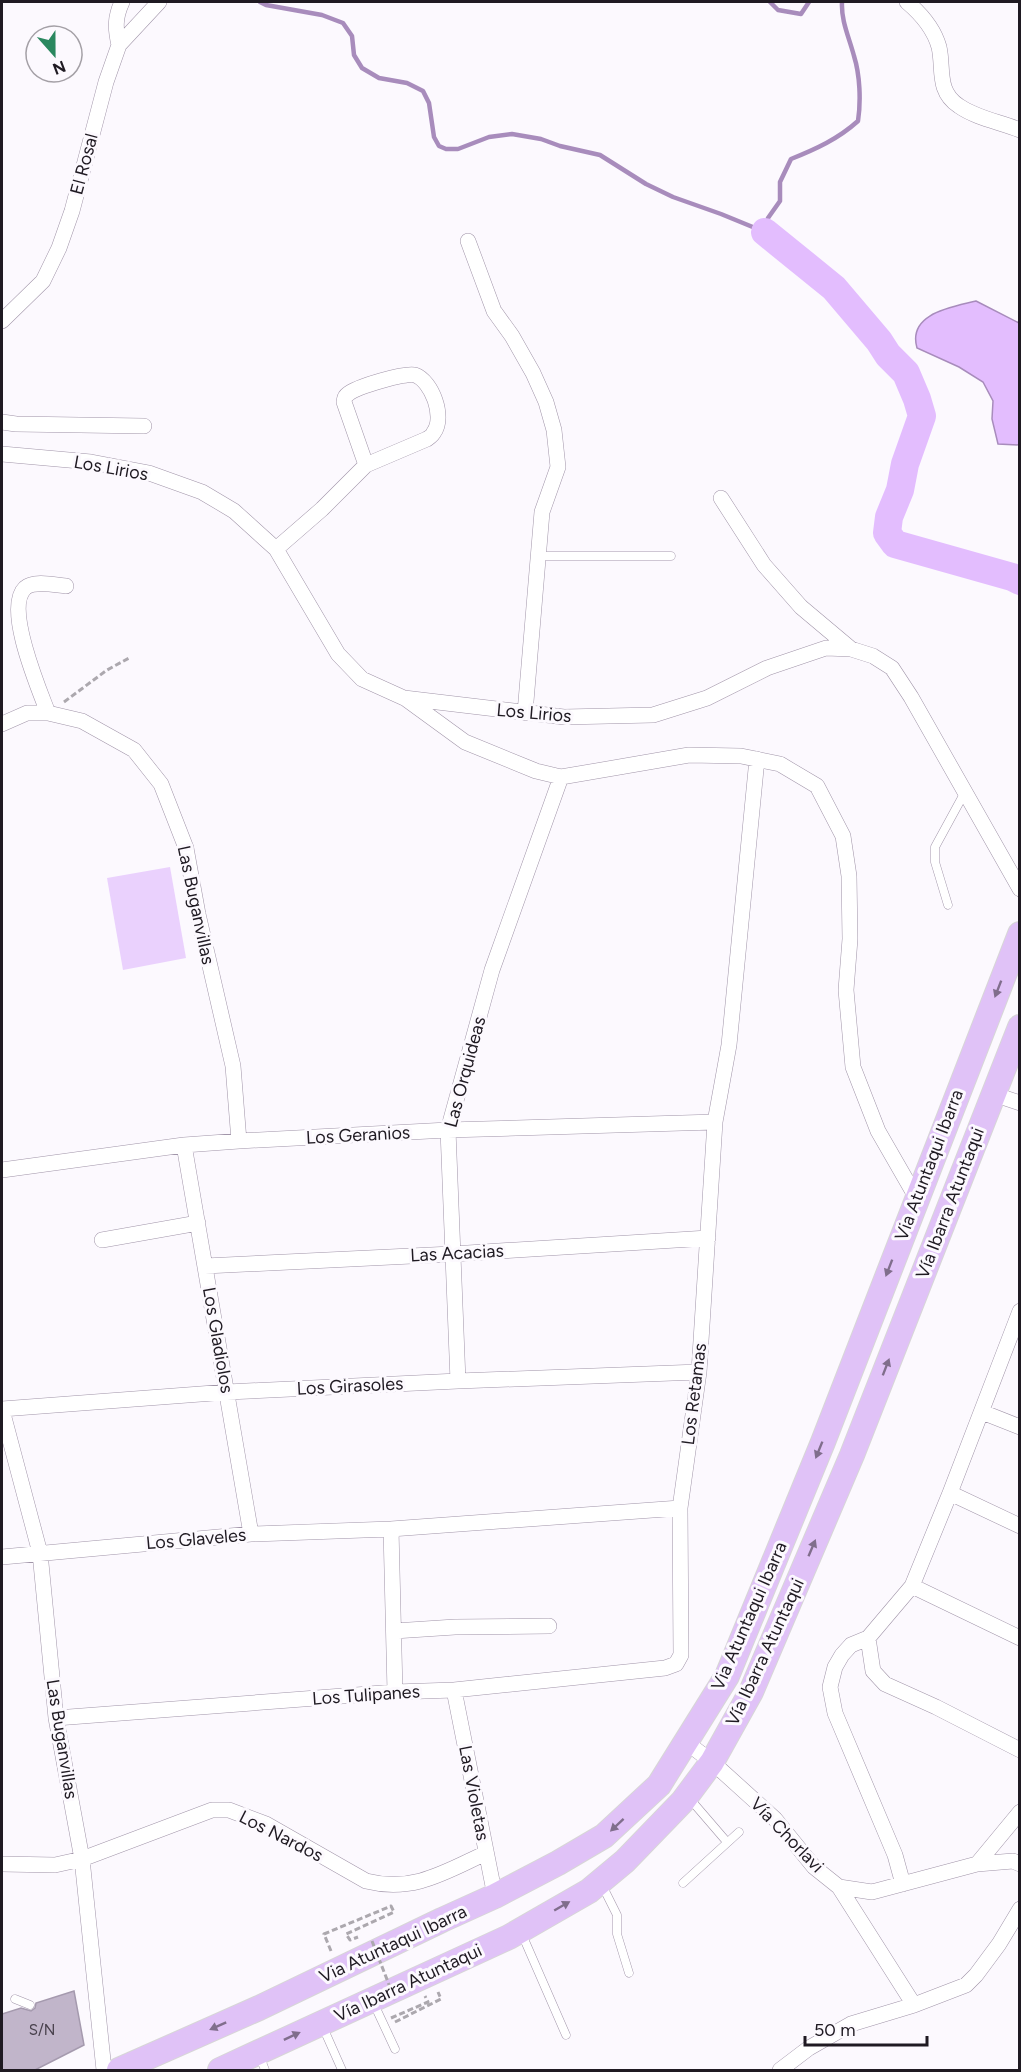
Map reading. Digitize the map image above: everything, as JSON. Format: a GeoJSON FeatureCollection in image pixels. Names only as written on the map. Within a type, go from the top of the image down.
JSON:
{"type":"FeatureCollection","features":[{"type":"Feature","properties":{"kind":"highway","name":"Via Atuntaqui Ibarra"},"geometry":{"type":"LineString","coordinates":[[119,2070],[259,2008],[495,1896],[604,1836],[659,1785],[727,1676],[823,1442],[916,1197],[1020,934]]}},
{"type":"Feature","properties":{"kind":"highway","name":"Vía Ibarra Atuntaqui"},"geometry":{"type":"LineString","coordinates":[[220,2070],[261,2061],[321,2023],[384,2000],[431,1972],[521,1930],[589,1891],[625,1861],[687,1795],[712,1762],[751,1692],[852,1455],[1020,1027]]}},
{"type":"Feature","properties":{"kind":"street"},"geometry":{"type":"LineString","coordinates":[[119,45],[116,30],[117,14],[122,2]]}},
{"type":"Feature","properties":{"kind":"street","name":"El Rosal"},"geometry":{"type":"LineString","coordinates":[[2,321],[43,281],[59,248],[72,211],[106,82],[119,45],[159,2]]}},
{"type":"Feature","properties":{"kind":"street"},"geometry":{"type":"LineString","coordinates":[[907,2],[931,28],[939,47],[943,86],[956,105],[1020,130]]}},
{"type":"Feature","properties":{"kind":"street"},"geometry":{"type":"LineString","coordinates":[[468,241],[494,310],[533,373],[546,402],[554,429],[558,467],[543,512],[525,713]]}},
{"type":"Feature","properties":{"kind":"street"},"geometry":{"type":"LineString","coordinates":[[276,549],[322,509],[366,465],[427,439],[435,432],[438,417],[435,403],[430,388],[421,378],[412,374],[350,392],[345,397],[344,402],[366,465]]}},
{"type":"Feature","properties":{"kind":"street"},"geometry":{"type":"LineString","coordinates":[[2,422],[144,426]]}},
{"type":"Feature","properties":{"kind":"street","name":"Los Lirios"},"geometry":{"type":"LineString","coordinates":[[2,454],[91,462],[149,473],[202,492],[234,511],[276,549],[338,654],[362,679],[404,698],[564,717],[653,715],[707,698],[767,668],[826,648],[851,649],[873,656],[892,668],[1020,889]]}},
{"type":"Feature","properties":{"kind":"street"},"geometry":{"type":"LineString","coordinates":[[721,498],[764,565],[801,607],[851,649]]}},
{"type":"Feature","properties":{"kind":"street"},"geometry":{"type":"LineString","coordinates":[[48,713],[18,623],[20,597],[24,589],[33,584],[66,586]]}},
{"type":"Feature","properties":{"kind":"street"},"geometry":{"type":"LineString","coordinates":[[404,698],[465,742],[536,771],[561,777],[689,755],[741,756],[780,764],[817,786],[843,836],[849,876],[850,939],[846,990],[853,1067],[878,1131],[916,1197]]}},
{"type":"Feature","properties":{"kind":"street","name":"Las Buganvillas"},"geometry":{"type":"LineString","coordinates":[[2,724],[27,713],[48,713],[82,721],[134,750],[161,784],[186,848],[202,935],[233,1066],[239,1141]]}},
{"type":"Feature","properties":{"kind":"street","name":"Los Retamas"},"geometry":{"type":"LineString","coordinates":[[676,1664],[681,1655],[680,1508],[699,1372],[715,1122],[729,1045],[756,759]]}},
{"type":"Feature","properties":{"kind":"street","name":"Las Orquideas"},"geometry":{"type":"LineString","coordinates":[[458,1381],[448,1130],[492,970],[561,777]]}},
{"type":"Feature","properties":{"kind":"street"},"geometry":{"type":"LineString","coordinates":[[993,1094],[1020,1103]]}},
{"type":"Feature","properties":{"kind":"street","name":"Los Geranios"},"geometry":{"type":"LineString","coordinates":[[2,1170],[184,1145],[239,1141],[448,1130],[715,1122]]}},
{"type":"Feature","properties":{"kind":"street","name":"Los Gladiolos"},"geometry":{"type":"LineString","coordinates":[[184,1145],[251,1534]]}},
{"type":"Feature","properties":{"kind":"street"},"geometry":{"type":"LineString","coordinates":[[102,1240],[198,1223]]}},
{"type":"Feature","properties":{"kind":"street","name":"Las Acacias"},"geometry":{"type":"LineString","coordinates":[[205,1266],[708,1238]]}},
{"type":"Feature","properties":{"kind":"street"},"geometry":{"type":"LineString","coordinates":[[903,1884],[895,1854],[835,1713],[830,1687],[835,1667],[842,1655],[851,1645],[868,1638],[912,1586],[1020,1311]]}},
{"type":"Feature","properties":{"kind":"street","name":"Los Girasoles"},"geometry":{"type":"LineString","coordinates":[[2,1410],[227,1392],[699,1372]]}},
{"type":"Feature","properties":{"kind":"street","name":"Las Buganvillas"},"geometry":{"type":"LineString","coordinates":[[2,1410],[40,1553],[56,1719],[82,1859],[104,2070]]}},
{"type":"Feature","properties":{"kind":"street"},"geometry":{"type":"LineString","coordinates":[[982,1412],[1020,1427]]}},
{"type":"Feature","properties":{"kind":"street"},"geometry":{"type":"LineString","coordinates":[[950,1493],[1020,1526]]}},
{"type":"Feature","properties":{"kind":"street","name":"Los Glaveles"},"geometry":{"type":"LineString","coordinates":[[2,1557],[251,1534],[391,1529],[680,1508]]}},
{"type":"Feature","properties":{"kind":"street"},"geometry":{"type":"LineString","coordinates":[[391,1529],[395,1692]]}},
{"type":"Feature","properties":{"kind":"street"},"geometry":{"type":"LineString","coordinates":[[912,1586],[1020,1638]]}},
{"type":"Feature","properties":{"kind":"street"},"geometry":{"type":"LineString","coordinates":[[394,1631],[455,1627],[549,1626]]}},
{"type":"Feature","properties":{"kind":"street"},"geometry":{"type":"LineString","coordinates":[[868,1638],[873,1671],[885,1684],[1020,1750]]}},
{"type":"Feature","properties":{"kind":"street","name":"Los Tulipanes"},"geometry":{"type":"LineString","coordinates":[[56,1719],[395,1692],[454,1690],[665,1668],[676,1664]]}},
{"type":"Feature","properties":{"kind":"street","name":"Las Violetas"},"geometry":{"type":"LineString","coordinates":[[454,1690],[495,1896]]}},
{"type":"Feature","properties":{"kind":"street","name":"Vía Chorlavi"},"geometry":{"type":"LineString","coordinates":[[686,1742],[712,1762],[775,1820],[814,1867],[839,1887],[872,1892],[977,1864],[1013,1861],[1020,1864]]}},
{"type":"Feature","properties":{"kind":"street","name":"Los Nardos"},"geometry":{"type":"LineString","coordinates":[[2,1864],[55,1864],[82,1859],[103,1853],[197,1814],[220,1810],[229,1810],[266,1824],[366,1881],[381,1885],[400,1886],[425,1881],[486,1853]]}},
{"type":"Feature","properties":{"kind":"street"},"geometry":{"type":"LineString","coordinates":[[977,1864],[1020,1812]]}},
{"type":"Feature","properties":{"kind":"street"},"geometry":{"type":"LineString","coordinates":[[839,1887],[914,2005]]}},
{"type":"Feature","properties":{"kind":"street"},"geometry":{"type":"LineString","coordinates":[[780,2070],[809,2048],[851,2024],[914,2005],[966,1985],[1017,1920]]}},
{"type":"Feature","properties":{"kind":"lane"},"geometry":{"type":"LineString","coordinates":[[538,556],[671,556]]}},
{"type":"Feature","properties":{"kind":"lane"},"geometry":{"type":"LineString","coordinates":[[948,905],[936,862],[935,847],[964,792]]}},
{"type":"Feature","properties":{"kind":"lane"},"geometry":{"type":"LineString","coordinates":[[687,1795],[727,1842]]}},
{"type":"Feature","properties":{"kind":"lane"},"geometry":{"type":"LineString","coordinates":[[683,1882],[739,1832]]}},
{"type":"Feature","properties":{"kind":"lane"},"geometry":{"type":"LineString","coordinates":[[600,1881],[617,1915],[617,1934],[629,1973]]}},
{"type":"Feature","properties":{"kind":"lane"},"geometry":{"type":"LineString","coordinates":[[521,1930],[566,2035]]}},
{"type":"Feature","properties":{"kind":"lane"},"geometry":{"type":"LineString","coordinates":[[15,1999],[30,2005]]}},
{"type":"Feature","properties":{"kind":"lane"},"geometry":{"type":"LineString","coordinates":[[384,2000],[384,2025],[395,2049]]}},
{"type":"Feature","properties":{"kind":"lane"},"geometry":{"type":"LineString","coordinates":[[321,2023],[342,2070]]}},
{"type":"Feature","properties":{"kind":"path"},"geometry":{"type":"LineString","coordinates":[[48,713],[107,670],[131,657]]}},
{"type":"Feature","properties":{"kind":"path"},"geometry":{"type":"LineString","coordinates":[[339,1969],[324,1934],[391,1906],[394,1912],[346,1934],[350,1940],[359,1936]]}},
{"type":"Feature","properties":{"kind":"path"},"geometry":{"type":"LineString","coordinates":[[369,1933],[384,2000],[398,2007]]}},
{"type":"Feature","properties":{"kind":"path"},"geometry":{"type":"LineString","coordinates":[[384,2025],[441,1999],[431,1972]]}},
{"type":"Feature","properties":{"kind":"path"},"geometry":{"type":"LineString","coordinates":[[384,2025],[429,2002],[424,1995],[416,1999]]}},
{"type":"Feature","properties":{"kind":"shaded area"},"geometry":{"type":"Polygon","coordinates":[[[976,301],[1019,323],[1019,445],[998,444],[992,419],[993,401],[983,382],[959,367],[917,348],[916,336],[925,319],[945,309],[976,301]]]}},
{"type":"Feature","properties":{"kind":"shaded area"},"geometry":{"type":"Polygon","coordinates":[[[170,867],[186,958],[123,970],[107,878],[170,867]]]}},
{"type":"Feature","properties":{"kind":"building"},"geometry":{"type":"Polygon","coordinates":[[[74,1991],[84,2045],[35,2070],[2,2070],[2,2014],[21,2008],[31,2011],[35,2008],[36,2003],[74,1991]]]}},
{"type":"Feature","properties":{"kind":"waterway"},"geometry":{"type":"LineString","coordinates":[[260,2],[322,15],[343,23],[352,36],[354,55],[362,68],[379,78],[407,83],[423,91],[429,103],[434,137],[439,146],[446,149],[458,149],[489,137],[512,134],[541,139],[600,155],[646,184],[673,197],[765,232],[768,218],[780,201],[780,182],[791,159],[826,143],[858,121],[859,80],[844,22],[842,2]]}},
{"type":"Feature","properties":{"kind":"waterway"},"geometry":{"type":"LineString","coordinates":[[770,2],[778,10],[801,14],[809,2]]}},
{"type":"Feature","properties":{"kind":"waterway"},"geometry":{"type":"LineString","coordinates":[[765,232],[834,288],[888,355],[906,373],[917,399],[922,416],[905,464],[900,490],[889,517],[887,533],[895,544],[1020,581]]}}]}
